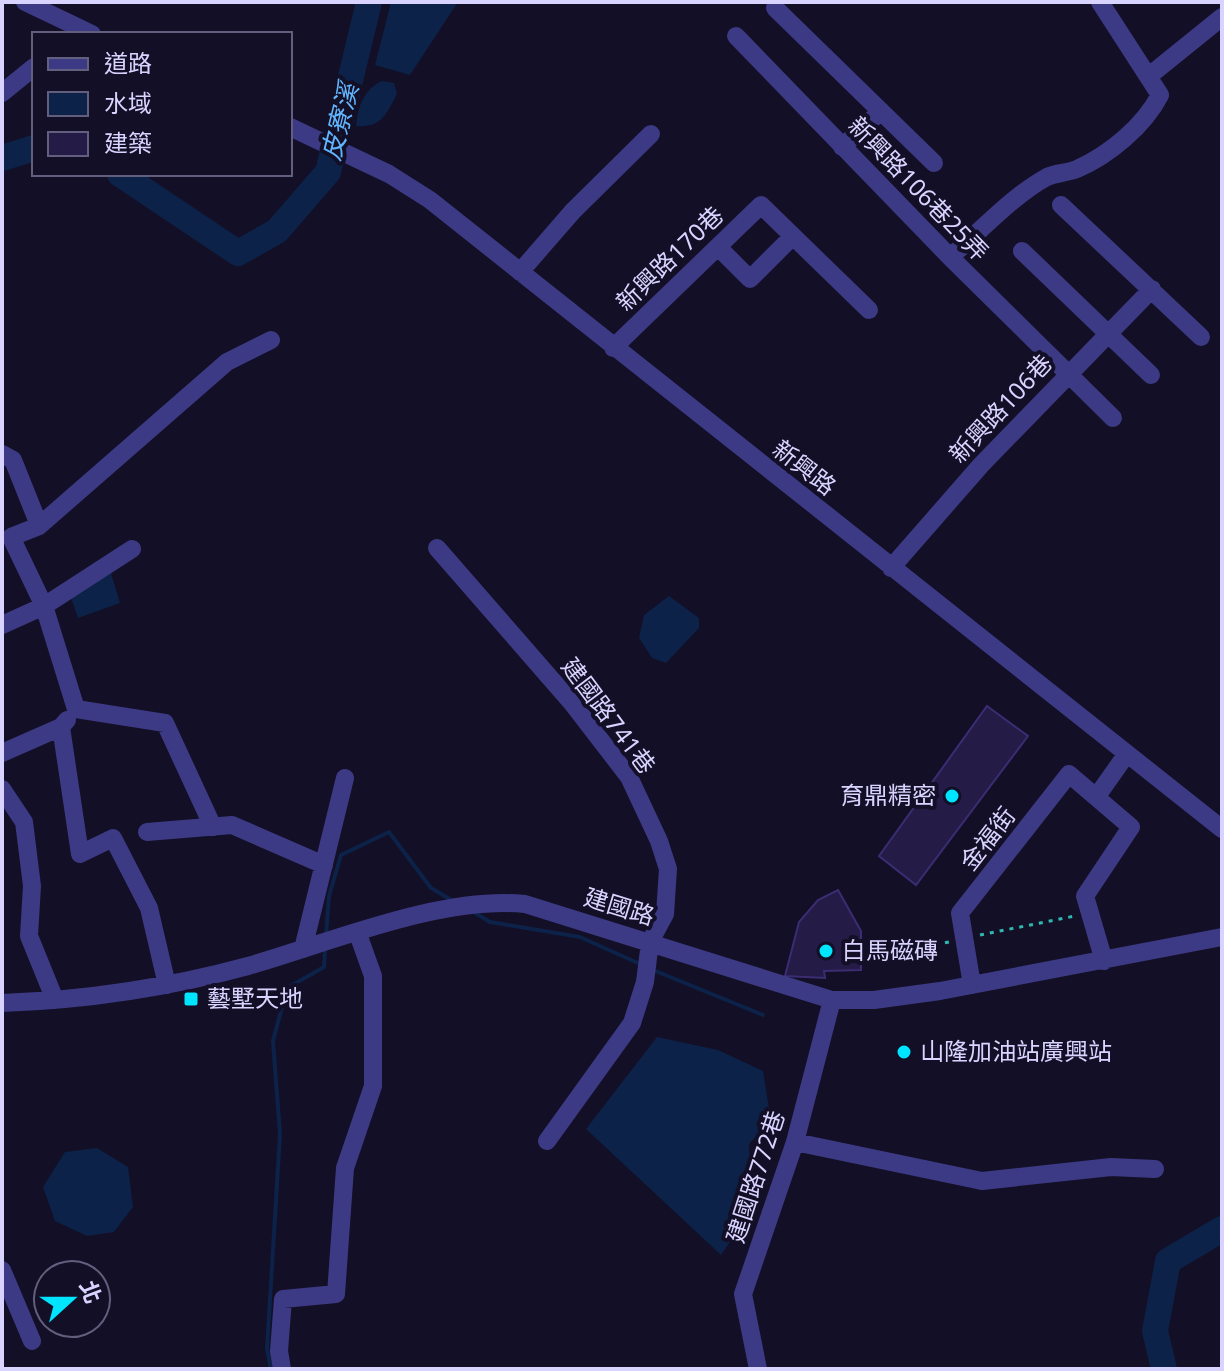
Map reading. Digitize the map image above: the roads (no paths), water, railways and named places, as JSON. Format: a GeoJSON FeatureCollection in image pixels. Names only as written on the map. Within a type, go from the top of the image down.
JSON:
{"type":"FeatureCollection","features":[{"type":"Feature","properties":{"kind":"street"},"geometry":{"type":"LineString","coordinates":[[25,2],[82,32]]}},
{"type":"Feature","properties":{"kind":"street"},"geometry":{"type":"LineString","coordinates":[[950,257],[1026,191],[1050,176],[1090,163],[1130,132],[1160,95],[1100,2]]}},
{"type":"Feature","properties":{"kind":"street"},"geometry":{"type":"LineString","coordinates":[[775,8],[934,163]]}},
{"type":"Feature","properties":{"kind":"street"},"geometry":{"type":"LineString","coordinates":[[1149,76],[1222,17]]}},
{"type":"Feature","properties":{"kind":"street","name":"新興路106巷25弄"},"geometry":{"type":"LineString","coordinates":[[736,36],[950,257],[1113,418]]}},
{"type":"Feature","properties":{"kind":"street"},"geometry":{"type":"LineString","coordinates":[[2,93],[32,69]]}},
{"type":"Feature","properties":{"kind":"street"},"geometry":{"type":"LineString","coordinates":[[842,147],[881,111]]}},
{"type":"Feature","properties":{"kind":"street","name":"新興路"},"geometry":{"type":"LineString","coordinates":[[292,128],[430,200],[1222,829]]}},
{"type":"Feature","properties":{"kind":"street"},"geometry":{"type":"LineString","coordinates":[[520,272],[573,211],[651,134]]}},
{"type":"Feature","properties":{"kind":"street","name":"新興路170巷"},"geometry":{"type":"LineString","coordinates":[[613,348],[761,205],[793,236]]}},
{"type":"Feature","properties":{"kind":"street"},"geometry":{"type":"LineString","coordinates":[[1061,205],[1201,337]]}},
{"type":"Feature","properties":{"kind":"street"},"geometry":{"type":"LineString","coordinates":[[718,247],[750,279],[793,236],[869,310]]}},
{"type":"Feature","properties":{"kind":"street"},"geometry":{"type":"LineString","coordinates":[[1022,251],[1151,375]]}},
{"type":"Feature","properties":{"kind":"street","name":"新興路106巷"},"geometry":{"type":"LineString","coordinates":[[891,568],[1067,373],[1152,289]]}},
{"type":"Feature","properties":{"kind":"street"},"geometry":{"type":"LineString","coordinates":[[76,709],[44,606],[11,537],[39,526],[227,362],[271,340]]}},
{"type":"Feature","properties":{"kind":"street"},"geometry":{"type":"LineString","coordinates":[[2,454],[13,460],[37,520]]}},
{"type":"Feature","properties":{"kind":"street","name":"建國路741巷"},"geometry":{"type":"LineString","coordinates":[[437,548],[572,703],[629,777],[659,841],[668,869],[665,914],[650,942],[645,982],[632,1023],[547,1141]]}},
{"type":"Feature","properties":{"kind":"street"},"geometry":{"type":"LineString","coordinates":[[2,625],[44,606],[132,549]]}},
{"type":"Feature","properties":{"kind":"street"},"geometry":{"type":"LineString","coordinates":[[2,753],[61,727],[76,709]]}},
{"type":"Feature","properties":{"kind":"street"},"geometry":{"type":"LineString","coordinates":[[76,709],[165,723],[213,827]]}},
{"type":"Feature","properties":{"kind":"street"},"geometry":{"type":"LineString","coordinates":[[61,727],[80,854],[113,838],[149,908],[167,985]]}},
{"type":"Feature","properties":{"kind":"street"},"geometry":{"type":"LineString","coordinates":[[1104,961],[1085,896],[1131,827],[1097,796],[1126,755]]}},
{"type":"Feature","properties":{"kind":"street","name":"金福街"},"geometry":{"type":"LineString","coordinates":[[972,985],[960,913],[1069,774],[1097,796]]}},
{"type":"Feature","properties":{"kind":"street"},"geometry":{"type":"LineString","coordinates":[[318,945],[324,865],[345,778]]}},
{"type":"Feature","properties":{"kind":"street"},"geometry":{"type":"LineString","coordinates":[[2,789],[24,822],[32,886],[29,936],[55,1000]]}},
{"type":"Feature","properties":{"kind":"street"},"geometry":{"type":"LineString","coordinates":[[147,832],[232,825],[324,865]]}},
{"type":"Feature","properties":{"kind":"street","name":"建國路"},"geometry":{"type":"LineString","coordinates":[[2,1003],[55,1000],[167,985],[462,906],[496,901],[525,904],[832,1000],[874,1000],[972,985],[1222,937]]}},
{"type":"Feature","properties":{"kind":"street"},"geometry":{"type":"LineString","coordinates":[[282,1369],[279,1351],[283,1299],[336,1294],[345,1168],[373,1086],[373,976],[358,934]]}},
{"type":"Feature","properties":{"kind":"street","name":"建國路772巷"},"geometry":{"type":"LineString","coordinates":[[758,1369],[743,1294],[795,1142],[832,1000]]}},
{"type":"Feature","properties":{"kind":"street"},"geometry":{"type":"LineString","coordinates":[[795,1142],[982,1181],[1111,1167],[1155,1169]]}},
{"type":"Feature","properties":{"kind":"street"},"geometry":{"type":"LineString","coordinates":[[2,1270],[32,1341]]}},
{"type":"Feature","properties":{"kind":"water"},"geometry":{"type":"Polygon","coordinates":[[[391,2],[458,2],[410,75],[375,65],[391,2]]]}},
{"type":"Feature","properties":{"kind":"water"},"geometry":{"type":"Polygon","coordinates":[[[382,81],[394,83],[397,94],[389,108],[377,122],[356,126],[363,99],[382,81]]]}},
{"type":"Feature","properties":{"kind":"water"},"geometry":{"type":"Polygon","coordinates":[[[111,573],[120,603],[78,618],[70,595],[111,573]]]}},
{"type":"Feature","properties":{"kind":"water"},"geometry":{"type":"Polygon","coordinates":[[[669,596],[699,618],[699,628],[666,663],[652,658],[639,638],[644,615],[669,596]]]}},
{"type":"Feature","properties":{"kind":"water"},"geometry":{"type":"Polygon","coordinates":[[[657,1037],[718,1050],[763,1071],[771,1121],[749,1144],[753,1209],[721,1255],[586,1129],[657,1037]]]}},
{"type":"Feature","properties":{"kind":"water"},"geometry":{"type":"Polygon","coordinates":[[[97,1148],[128,1167],[133,1207],[114,1232],[87,1236],[55,1221],[43,1187],[65,1152],[97,1148]]]}},
{"type":"Feature","properties":{"kind":"waterway","name":"皮寮溪"},"geometry":{"type":"LineString","coordinates":[[123,176],[238,253],[277,231],[328,172],[369,2]]}},
{"type":"Feature","properties":{"kind":"waterway","name":"皮寮溪"},"geometry":{"type":"LineString","coordinates":[[2,158],[32,149]]}},
{"type":"Feature","properties":{"kind":"waterway"},"geometry":{"type":"LineString","coordinates":[[326,935],[329,896],[341,855],[389,832],[431,888],[453,901]]}},
{"type":"Feature","properties":{"kind":"waterway"},"geometry":{"type":"LineString","coordinates":[[475,913],[490,922],[580,937],[640,964]]}},
{"type":"Feature","properties":{"kind":"waterway"},"geometry":{"type":"LineString","coordinates":[[271,1369],[267,1349],[280,1134],[273,1041],[287,988],[324,967],[325,948]]}},
{"type":"Feature","properties":{"kind":"waterway"},"geometry":{"type":"LineString","coordinates":[[653,970],[763,1015]]}},
{"type":"Feature","properties":{"kind":"waterway"},"geometry":{"type":"LineString","coordinates":[[1164,1369],[1155,1331],[1168,1261],[1222,1229]]}},
{"type":"Feature","properties":{"kind":"place","name":"育鼎精密"},"geometry":{"type":"Point","coordinates":[952,796]}},
{"type":"Feature","properties":{"kind":"place","name":"白馬磁磚"},"geometry":{"type":"Point","coordinates":[826,951]}},
{"type":"Feature","properties":{"kind":"place","name":"藝墅天地"},"geometry":{"type":"Point","coordinates":[191,999]}},
{"type":"Feature","properties":{"kind":"place","name":"山隆加油站廣興站"},"geometry":{"type":"Point","coordinates":[904,1052]}}]}
